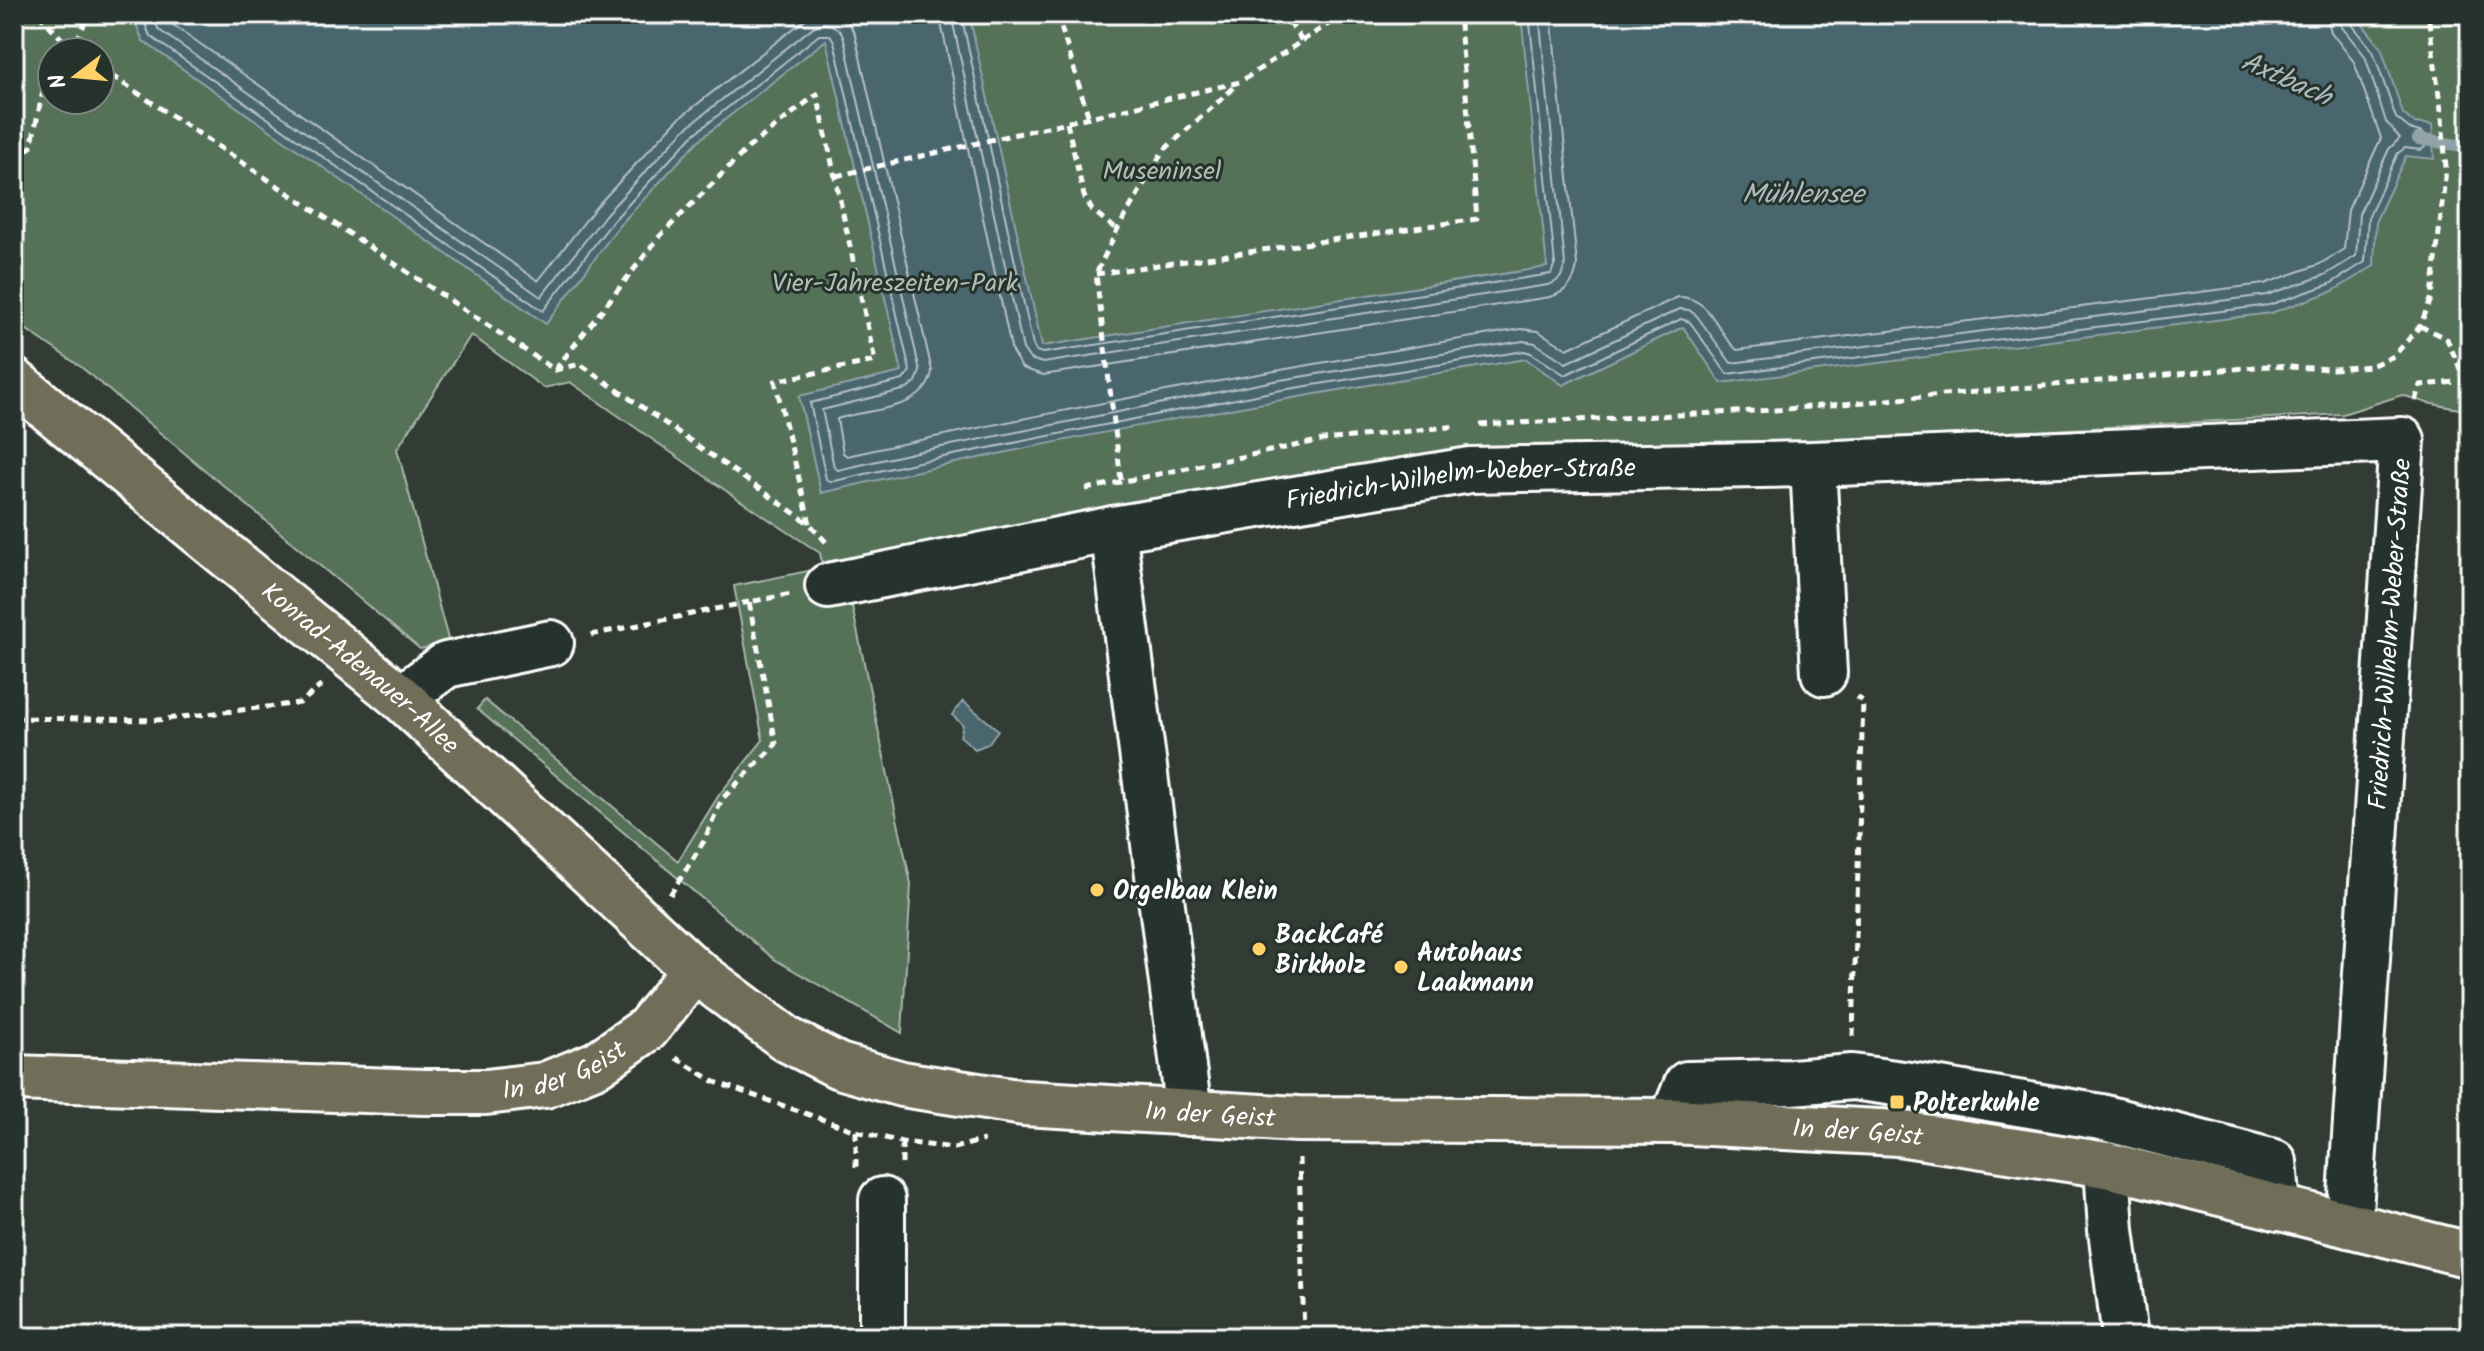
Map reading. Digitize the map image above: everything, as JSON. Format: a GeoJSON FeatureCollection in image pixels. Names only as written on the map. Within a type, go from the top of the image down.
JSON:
{"type":"FeatureCollection","features":[{"type":"Feature","properties":{"kind":"main road","name":"Konrad-Adenauer-Allee"},"geometry":{"type":"LineString","coordinates":[[14,381],[401,698],[694,970]]}},
{"type":"Feature","properties":{"kind":"main road","name":"In der Geist"},"geometry":{"type":"LineString","coordinates":[[14,1078],[486,1092],[545,1085],[597,1064],[647,1029],[694,970],[788,1040],[839,1066],[902,1084],[1024,1103],[1298,1119],[1672,1121],[1898,1133],[2107,1165],[2470,1255]]}},
{"type":"Feature","properties":{"kind":"street","name":"Friedrich-Wilhelm-Weber-Straße"},"geometry":{"type":"LineString","coordinates":[[828,586],[1113,529],[1470,470],[1813,464],[2402,440],[2349,1225]]}},
{"type":"Feature","properties":{"kind":"street"},"geometry":{"type":"LineString","coordinates":[[1813,464],[1824,673]]}},
{"type":"Feature","properties":{"kind":"street"},"geometry":{"type":"LineString","coordinates":[[1113,529],[1189,1113]]}},
{"type":"Feature","properties":{"kind":"street"},"geometry":{"type":"LineString","coordinates":[[401,698],[446,665],[551,643]]}},
{"type":"Feature","properties":{"kind":"street"},"geometry":{"type":"LineString","coordinates":[[1672,1121],[1687,1084],[1792,1082],[1852,1077],[2101,1117],[2274,1162],[2278,1208]]}},
{"type":"Feature","properties":{"kind":"street"},"geometry":{"type":"LineString","coordinates":[[2107,1165],[2111,1230],[2125,1337]]}},
{"type":"Feature","properties":{"kind":"street"},"geometry":{"type":"LineString","coordinates":[[882,1200],[882,1337]]}},
{"type":"Feature","properties":{"kind":"path"},"geometry":{"type":"LineString","coordinates":[[39,14],[59,36]]}},
{"type":"Feature","properties":{"kind":"path"},"geometry":{"type":"LineString","coordinates":[[79,36],[89,14]]}},
{"type":"Feature","properties":{"kind":"path"},"geometry":{"type":"LineString","coordinates":[[1057,14],[1089,118]]}},
{"type":"Feature","properties":{"kind":"path"},"geometry":{"type":"LineString","coordinates":[[1284,14],[1302,41]]}},
{"type":"Feature","properties":{"kind":"path"},"geometry":{"type":"LineString","coordinates":[[1344,14],[1240,82],[1163,151],[1117,230],[1096,274],[1121,480],[1323,440],[1466,426],[1775,410],[2266,366],[2332,369],[2371,366],[2394,356],[2420,326],[2432,297],[2446,168],[2428,14]]}},
{"type":"Feature","properties":{"kind":"path"},"geometry":{"type":"LineString","coordinates":[[1096,274],[1477,219],[1459,14]]}},
{"type":"Feature","properties":{"kind":"path"},"geometry":{"type":"LineString","coordinates":[[2405,14],[2414,14]]}},
{"type":"Feature","properties":{"kind":"path"},"geometry":{"type":"LineString","coordinates":[[116,79],[555,370],[580,364],[810,524],[824,543]]}},
{"type":"Feature","properties":{"kind":"path"},"geometry":{"type":"LineString","coordinates":[[836,176],[1240,82]]}},
{"type":"Feature","properties":{"kind":"path"},"geometry":{"type":"LineString","coordinates":[[555,370],[660,236],[748,148],[817,94],[875,361],[775,381],[810,524]]}},
{"type":"Feature","properties":{"kind":"path"},"geometry":{"type":"LineString","coordinates":[[14,157],[31,147],[38,116]]}},
{"type":"Feature","properties":{"kind":"path"},"geometry":{"type":"LineString","coordinates":[[1067,123],[1084,196],[1092,210],[1117,230]]}},
{"type":"Feature","properties":{"kind":"path"},"geometry":{"type":"LineString","coordinates":[[2402,440],[2420,385],[2468,380],[2447,339],[2420,326]]}},
{"type":"Feature","properties":{"kind":"path"},"geometry":{"type":"LineString","coordinates":[[551,643],[828,586]]}},
{"type":"Feature","properties":{"kind":"path"},"geometry":{"type":"LineString","coordinates":[[648,930],[704,841],[722,799],[776,744],[749,602]]}},
{"type":"Feature","properties":{"kind":"path"},"geometry":{"type":"LineString","coordinates":[[14,718],[157,720],[300,703],[354,660]]}},
{"type":"Feature","properties":{"kind":"path"},"geometry":{"type":"LineString","coordinates":[[1824,673],[1863,701],[1852,1077]]}},
{"type":"Feature","properties":{"kind":"path"},"geometry":{"type":"LineString","coordinates":[[647,1029],[674,1056],[715,1082],[894,1141],[954,1148],[984,1140],[984,1096]]}},
{"type":"Feature","properties":{"kind":"path"},"geometry":{"type":"LineString","coordinates":[[1298,1119],[1304,1337]]}},
{"type":"Feature","properties":{"kind":"green space","name":"Vier-Jahreszeiten-Park"},"geometry":{"type":"Polygon","coordinates":[[[14,14],[2470,14],[2470,411],[2402,395],[2343,414],[1944,436],[1470,454],[843,564],[911,884],[902,1033],[774,959],[477,709],[485,700],[678,861],[719,795],[763,740],[734,586],[823,568],[820,553],[570,382],[544,388],[471,335],[397,449],[449,643],[420,649],[81,367],[14,321],[14,14]]]}},
{"type":"Feature","properties":{"kind":"water","name":"Mühlensee"},"geometry":{"type":"Polygon","coordinates":[[[141,14],[969,14],[1042,346],[1547,267],[1521,14],[2354,14],[2381,47],[2403,114],[2414,123],[2432,125],[2434,159],[2406,156],[2376,220],[2374,266],[2333,291],[2271,313],[1721,383],[1683,327],[1563,385],[1526,359],[1172,420],[996,454],[821,493],[799,396],[902,372],[826,40],[698,141],[619,226],[546,324],[143,41],[133,17],[141,14]]]}},
{"type":"Feature","properties":{"kind":"water"},"geometry":{"type":"Polygon","coordinates":[[[963,701],[998,730],[988,744],[975,749],[960,736],[963,725],[952,715],[963,701]]]}},
{"type":"Feature","properties":{"kind":"waterway","name":"Axtbach"},"geometry":{"type":"LineString","coordinates":[[2418,139],[2470,147]]}},
{"type":"Feature","properties":{"kind":"place","name":"Orgelbau Klein"},"geometry":{"type":"Point","coordinates":[1097,890]}},
{"type":"Feature","properties":{"kind":"place","name":"BackCafé Birkholz"},"geometry":{"type":"Point","coordinates":[1259,949]}},
{"type":"Feature","properties":{"kind":"place","name":"Autohaus Laakmann"},"geometry":{"type":"Point","coordinates":[1401,967]}},
{"type":"Feature","properties":{"kind":"place","name":"Polterkuhle"},"geometry":{"type":"Point","coordinates":[1897,1102]}},
{"type":"Feature","properties":{"kind":"park label","name":"Museninsel"},"geometry":{"type":"Point","coordinates":[1162,170]}}]}
